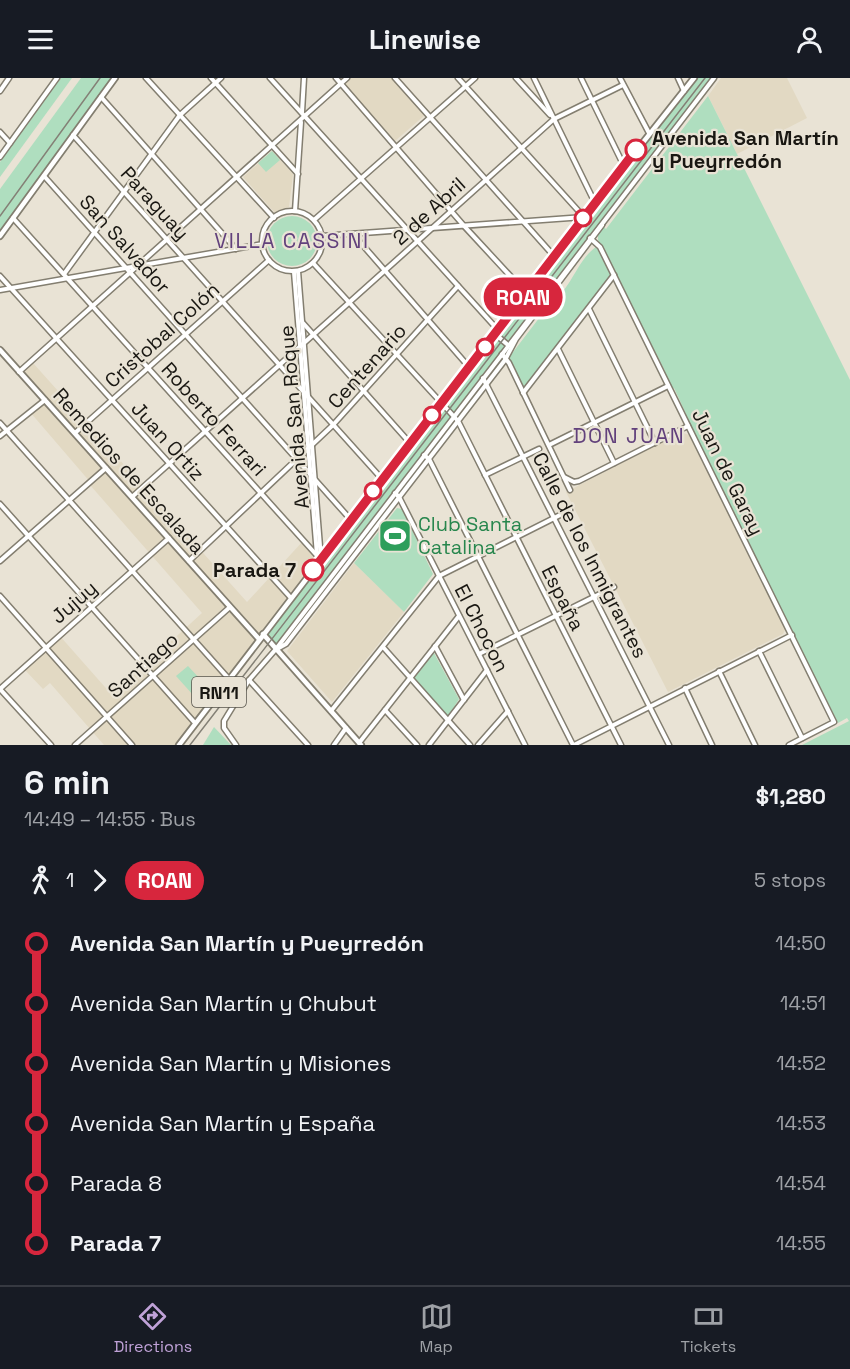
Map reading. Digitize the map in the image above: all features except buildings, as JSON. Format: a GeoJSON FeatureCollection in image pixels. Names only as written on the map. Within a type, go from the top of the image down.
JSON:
{"type":"FeatureCollection","features":[{"type":"Feature","properties":{"kind":"main road"},"geometry":{"type":"LineString","coordinates":[[0,236],[115,78]]}},
{"type":"Feature","properties":{"kind":"main road","name":"RN11"},"geometry":{"type":"LineString","coordinates":[[179,745],[319,558],[351,520],[694,78]]}},
{"type":"Feature","properties":{"kind":"main road","name":"Remedios de Escalada"},"geometry":{"type":"LineString","coordinates":[[0,352],[230,607],[276,649],[360,744]]}},
{"type":"Feature","properties":{"kind":"street"},"geometry":{"type":"LineString","coordinates":[[0,90],[9,78]]}},
{"type":"Feature","properties":{"kind":"street"},"geometry":{"type":"LineString","coordinates":[[0,157],[57,78]]}},
{"type":"Feature","properties":{"kind":"street"},"geometry":{"type":"LineString","coordinates":[[146,78],[274,218]]}},
{"type":"Feature","properties":{"kind":"street"},"geometry":{"type":"LineString","coordinates":[[211,78],[298,174]]}},
{"type":"Feature","properties":{"kind":"street"},"geometry":{"type":"LineString","coordinates":[[66,276],[94,233],[180,115],[221,78]]}},
{"type":"Feature","properties":{"kind":"street"},"geometry":{"type":"LineString","coordinates":[[270,78],[510,346]]}},
{"type":"Feature","properties":{"kind":"street"},"geometry":{"type":"LineString","coordinates":[[295,211],[304,78]]}},
{"type":"Feature","properties":{"kind":"street"},"geometry":{"type":"LineString","coordinates":[[336,78],[465,227],[526,293]]}},
{"type":"Feature","properties":{"kind":"street"},"geometry":{"type":"LineString","coordinates":[[19,372],[347,78]]}},
{"type":"Feature","properties":{"kind":"street"},"geometry":{"type":"LineString","coordinates":[[395,78],[554,256]]}},
{"type":"Feature","properties":{"kind":"street"},"geometry":{"type":"LineString","coordinates":[[458,78],[584,217]]}},
{"type":"Feature","properties":{"kind":"street"},"geometry":{"type":"LineString","coordinates":[[314,220],[475,78]]}},
{"type":"Feature","properties":{"kind":"street"},"geometry":{"type":"LineString","coordinates":[[516,78],[554,119]]}},
{"type":"Feature","properties":{"kind":"street"},"geometry":{"type":"LineString","coordinates":[[534,78],[595,203]]}},
{"type":"Feature","properties":{"kind":"street"},"geometry":{"type":"LineString","coordinates":[[581,78],[624,166]]}},
{"type":"Feature","properties":{"kind":"street"},"geometry":{"type":"LineString","coordinates":[[620,78],[650,133]]}},
{"type":"Feature","properties":{"kind":"street"},"geometry":{"type":"LineString","coordinates":[[678,78],[684,91]]}},
{"type":"Feature","properties":{"kind":"street"},"geometry":{"type":"LineString","coordinates":[[276,649],[286,644],[429,459],[487,383],[510,346],[714,78]]}},
{"type":"Feature","properties":{"kind":"street","name":"2 de Abril"},"geometry":{"type":"LineString","coordinates":[[132,497],[554,119],[624,85]]}},
{"type":"Feature","properties":{"kind":"street"},"geometry":{"type":"LineString","coordinates":[[101,97],[236,249]]}},
{"type":"Feature","properties":{"kind":"street"},"geometry":{"type":"LineString","coordinates":[[0,132],[10,143]]}},
{"type":"Feature","properties":{"kind":"street","name":"Paraguay"},"geometry":{"type":"LineString","coordinates":[[73,135],[382,479]]}},
{"type":"Feature","properties":{"kind":"street","name":"San Salvador"},"geometry":{"type":"LineString","coordinates":[[44,176],[351,520]]}},
{"type":"Feature","properties":{"kind":"street"},"geometry":{"type":"LineString","coordinates":[[295,211],[314,220],[322,236],[319,253],[312,263],[296,271],[278,267],[269,260],[263,244],[267,224],[285,212],[295,211]]}},
{"type":"Feature","properties":{"kind":"street"},"geometry":{"type":"LineString","coordinates":[[322,236],[584,217]]}},
{"type":"Feature","properties":{"kind":"street","name":"Roberto Ferrari"},"geometry":{"type":"LineString","coordinates":[[13,218],[319,558]]}},
{"type":"Feature","properties":{"kind":"street"},"geometry":{"type":"LineString","coordinates":[[353,234],[469,367]]}},
{"type":"Feature","properties":{"kind":"street","name":"Juan de Garay"},"geometry":{"type":"LineString","coordinates":[[591,239],[600,247],[834,722],[802,738]]}},
{"type":"Feature","properties":{"kind":"street"},"geometry":{"type":"LineString","coordinates":[[0,290],[66,276],[263,244]]}},
{"type":"Feature","properties":{"kind":"street","name":"Cristobal Colón"},"geometry":{"type":"LineString","coordinates":[[75,433],[269,260]]}},
{"type":"Feature","properties":{"kind":"street","name":"España"},"geometry":{"type":"LineString","coordinates":[[312,263],[458,421],[621,745]]}},
{"type":"Feature","properties":{"kind":"street","name":"Avenida San Roque"},"geometry":{"type":"LineString","coordinates":[[296,271],[297,316],[308,397],[319,558]]}},
{"type":"Feature","properties":{"kind":"street","name":"Avenida San Roque"},"geometry":{"type":"LineString","coordinates":[[296,271],[302,321],[303,392],[310,447]]}},
{"type":"Feature","properties":{"kind":"street"},"geometry":{"type":"LineString","coordinates":[[523,393],[614,275]]}},
{"type":"Feature","properties":{"kind":"street","name":"Juan Ortiz"},"geometry":{"type":"LineString","coordinates":[[0,276],[291,598]]}},
{"type":"Feature","properties":{"kind":"street","name":"Centenario"},"geometry":{"type":"LineString","coordinates":[[189,561],[333,425],[458,286]]}},
{"type":"Feature","properties":{"kind":"street"},"geometry":{"type":"LineString","coordinates":[[589,309],[655,443]]}},
{"type":"Feature","properties":{"kind":"street"},"geometry":{"type":"LineString","coordinates":[[297,316],[410,443]]}},
{"type":"Feature","properties":{"kind":"street"},"geometry":{"type":"LineString","coordinates":[[558,349],[614,463]]}},
{"type":"Feature","properties":{"kind":"street"},"geometry":{"type":"LineString","coordinates":[[236,745],[224,728],[224,721],[249,680],[276,649],[483,378],[504,356]]}},
{"type":"Feature","properties":{"kind":"street"},"geometry":{"type":"LineString","coordinates":[[504,356],[570,490]]}},
{"type":"Feature","properties":{"kind":"street","name":"Calle de los Inmigrantes"},"geometry":{"type":"LineString","coordinates":[[483,378],[669,745]]}},
{"type":"Feature","properties":{"kind":"street"},"geometry":{"type":"LineString","coordinates":[[549,445],[668,386]]}},
{"type":"Feature","properties":{"kind":"street"},"geometry":{"type":"LineString","coordinates":[[0,436],[45,400]]}},
{"type":"Feature","properties":{"kind":"street"},"geometry":{"type":"LineString","coordinates":[[0,423],[229,679]]}},
{"type":"Feature","properties":{"kind":"street"},"geometry":{"type":"LineString","coordinates":[[564,477],[574,482],[579,481],[688,426]]}},
{"type":"Feature","properties":{"kind":"street"},"geometry":{"type":"LineString","coordinates":[[485,475],[539,449]]}},
{"type":"Feature","properties":{"kind":"street"},"geometry":{"type":"LineString","coordinates":[[424,455],[429,459],[573,745],[792,635]]}},
{"type":"Feature","properties":{"kind":"street"},"geometry":{"type":"LineString","coordinates":[[0,561],[106,468]]}},
{"type":"Feature","properties":{"kind":"street","name":"El Chocon"},"geometry":{"type":"LineString","coordinates":[[395,493],[525,745]]}},
{"type":"Feature","properties":{"kind":"street"},"geometry":{"type":"LineString","coordinates":[[0,504],[195,723]]}},
{"type":"Feature","properties":{"kind":"street"},"geometry":{"type":"LineString","coordinates":[[331,711],[439,576],[570,510]]}},
{"type":"Feature","properties":{"kind":"street","name":"Jujuy"},"geometry":{"type":"LineString","coordinates":[[0,689],[169,538]]}},
{"type":"Feature","properties":{"kind":"street"},"geometry":{"type":"LineString","coordinates":[[349,552],[354,556]]}},
{"type":"Feature","properties":{"kind":"street"},"geometry":{"type":"LineString","coordinates":[[479,654],[614,587]]}},
{"type":"Feature","properties":{"kind":"street"},"geometry":{"type":"LineString","coordinates":[[318,592],[323,596]]}},
{"type":"Feature","properties":{"kind":"street"},"geometry":{"type":"LineString","coordinates":[[0,596],[132,745]]}},
{"type":"Feature","properties":{"kind":"street","name":"Santiago"},"geometry":{"type":"LineString","coordinates":[[75,745],[230,607]]}},
{"type":"Feature","properties":{"kind":"street"},"geometry":{"type":"LineString","coordinates":[[360,744],[459,615]]}},
{"type":"Feature","properties":{"kind":"street"},"geometry":{"type":"LineString","coordinates":[[435,646],[464,700]]}},
{"type":"Feature","properties":{"kind":"street"},"geometry":{"type":"LineString","coordinates":[[382,647],[470,745]]}},
{"type":"Feature","properties":{"kind":"street"},"geometry":{"type":"LineString","coordinates":[[759,651],[802,738],[789,745]]}},
{"type":"Feature","properties":{"kind":"street"},"geometry":{"type":"LineString","coordinates":[[429,745],[487,670]]}},
{"type":"Feature","properties":{"kind":"street"},"geometry":{"type":"LineString","coordinates":[[719,672],[755,745]]}},
{"type":"Feature","properties":{"kind":"street"},"geometry":{"type":"LineString","coordinates":[[249,680],[308,745]]}},
{"type":"Feature","properties":{"kind":"street"},"geometry":{"type":"LineString","coordinates":[[685,688],[712,745]]}},
{"type":"Feature","properties":{"kind":"street"},"geometry":{"type":"LineString","coordinates":[[0,689],[51,745]]}},
{"type":"Feature","properties":{"kind":"street"},"geometry":{"type":"LineString","coordinates":[[385,710],[417,745]]}},
{"type":"Feature","properties":{"kind":"street"},"geometry":{"type":"LineString","coordinates":[[478,745],[508,711]]}},
{"type":"Feature","properties":{"kind":"street"},"geometry":{"type":"LineString","coordinates":[[334,745],[346,728]]}},
{"type":"Feature","properties":{"kind":"shaded area"},"geometry":{"type":"Polygon","coordinates":[[[351,78],[391,78],[425,115],[395,141],[346,86],[346,82],[351,78]]]}},
{"type":"Feature","properties":{"kind":"shaded area"},"geometry":{"type":"Polygon","coordinates":[[[721,78],[787,78],[807,118],[737,154],[708,96],[721,78]]]}},
{"type":"Feature","properties":{"kind":"shaded area"},"geometry":{"type":"Polygon","coordinates":[[[272,151],[293,174],[289,207],[275,213],[243,177],[272,151]]]}},
{"type":"Feature","properties":{"kind":"shaded area"},"geometry":{"type":"Polygon","coordinates":[[[33,363],[247,602],[303,541],[321,560],[179,745],[104,745],[50,683],[43,689],[24,669],[44,652],[55,661],[45,647],[59,635],[112,695],[202,613],[90,485],[91,483],[30,412],[45,400],[19,372],[33,363]]]}},
{"type":"Feature","properties":{"kind":"shaded area"},"geometry":{"type":"Polygon","coordinates":[[[681,432],[689,435],[786,628],[783,634],[668,692],[566,492],[681,432]]]}},
{"type":"Feature","properties":{"kind":"shaded area"},"geometry":{"type":"Polygon","coordinates":[[[354,563],[404,612],[332,702],[287,651],[354,563]]]}},
{"type":"Feature","properties":{"kind":"green space"},"geometry":{"type":"Polygon","coordinates":[[[61,78],[72,78],[0,177],[0,162],[61,78]]]}},
{"type":"Feature","properties":{"kind":"green space"},"geometry":{"type":"Polygon","coordinates":[[[81,78],[115,78],[0,236],[0,189],[81,78]]]}},
{"type":"Feature","properties":{"kind":"green space"},"geometry":{"type":"Polygon","coordinates":[[[694,78],[714,78],[276,649],[263,634],[694,78]]]}},
{"type":"Feature","properties":{"kind":"green space"},"geometry":{"type":"Polygon","coordinates":[[[708,96],[850,380],[850,745],[802,745],[849,721],[847,718],[838,723],[686,417],[674,388],[672,389],[598,240],[598,235],[604,227],[606,229],[708,96]]]}},
{"type":"Feature","properties":{"kind":"green space"},"geometry":{"type":"Polygon","coordinates":[[[272,151],[280,160],[266,172],[258,163],[272,151]]]}},
{"type":"Feature","properties":{"kind":"green space"},"geometry":{"type":"Polygon","coordinates":[[[292,216],[310,223],[317,241],[310,259],[292,266],[274,259],[267,241],[274,223],[292,216]]]}},
{"type":"Feature","properties":{"kind":"green space"},"geometry":{"type":"Polygon","coordinates":[[[596,247],[611,274],[523,387],[509,362],[510,356],[553,300],[560,295],[584,259],[596,247]]]}},
{"type":"Feature","properties":{"kind":"green space","name":"Club Santa Catalina"},"geometry":{"type":"Polygon","coordinates":[[[397,508],[402,509],[433,574],[404,612],[354,563],[397,508]]]}},
{"type":"Feature","properties":{"kind":"green space"},"geometry":{"type":"Polygon","coordinates":[[[434,653],[459,699],[448,717],[414,678],[434,653]]]}},
{"type":"Feature","properties":{"kind":"green space"},"geometry":{"type":"Polygon","coordinates":[[[188,666],[213,693],[203,706],[176,676],[188,666]]]}},
{"type":"Feature","properties":{"kind":"green space"},"geometry":{"type":"Polygon","coordinates":[[[214,727],[231,745],[203,745],[214,727]]]}},
{"type":"Feature","properties":{"kind":"railway"},"geometry":{"type":"LineString","coordinates":[[0,216],[100,78]]}},
{"type":"Feature","properties":{"kind":"railway"},"geometry":{"type":"LineString","coordinates":[[190,745],[705,78]]}},
{"type":"Feature","properties":{"kind":"bus line","name":"ROAN"},"geometry":{"type":"LineString","coordinates":[[313,570],[636,150]]}},
{"type":"Feature","properties":{"kind":"place","name":"Avenida San Martín y Pueyrredón"},"geometry":{"type":"Point","coordinates":[636,150]}},
{"type":"Feature","properties":{"kind":"place","name":"Club Santa Catalina"},"geometry":{"type":"Point","coordinates":[395,536]}},
{"type":"Feature","properties":{"kind":"place","name":"Parada 7"},"geometry":{"type":"Point","coordinates":[313,570]}},
{"type":"Feature","properties":{"kind":"district","name":"VILLA CASSINI"},"geometry":{"type":"Point","coordinates":[292,240]}},
{"type":"Feature","properties":{"kind":"district","name":"DON JUAN"},"geometry":{"type":"Point","coordinates":[629,435]}}]}
